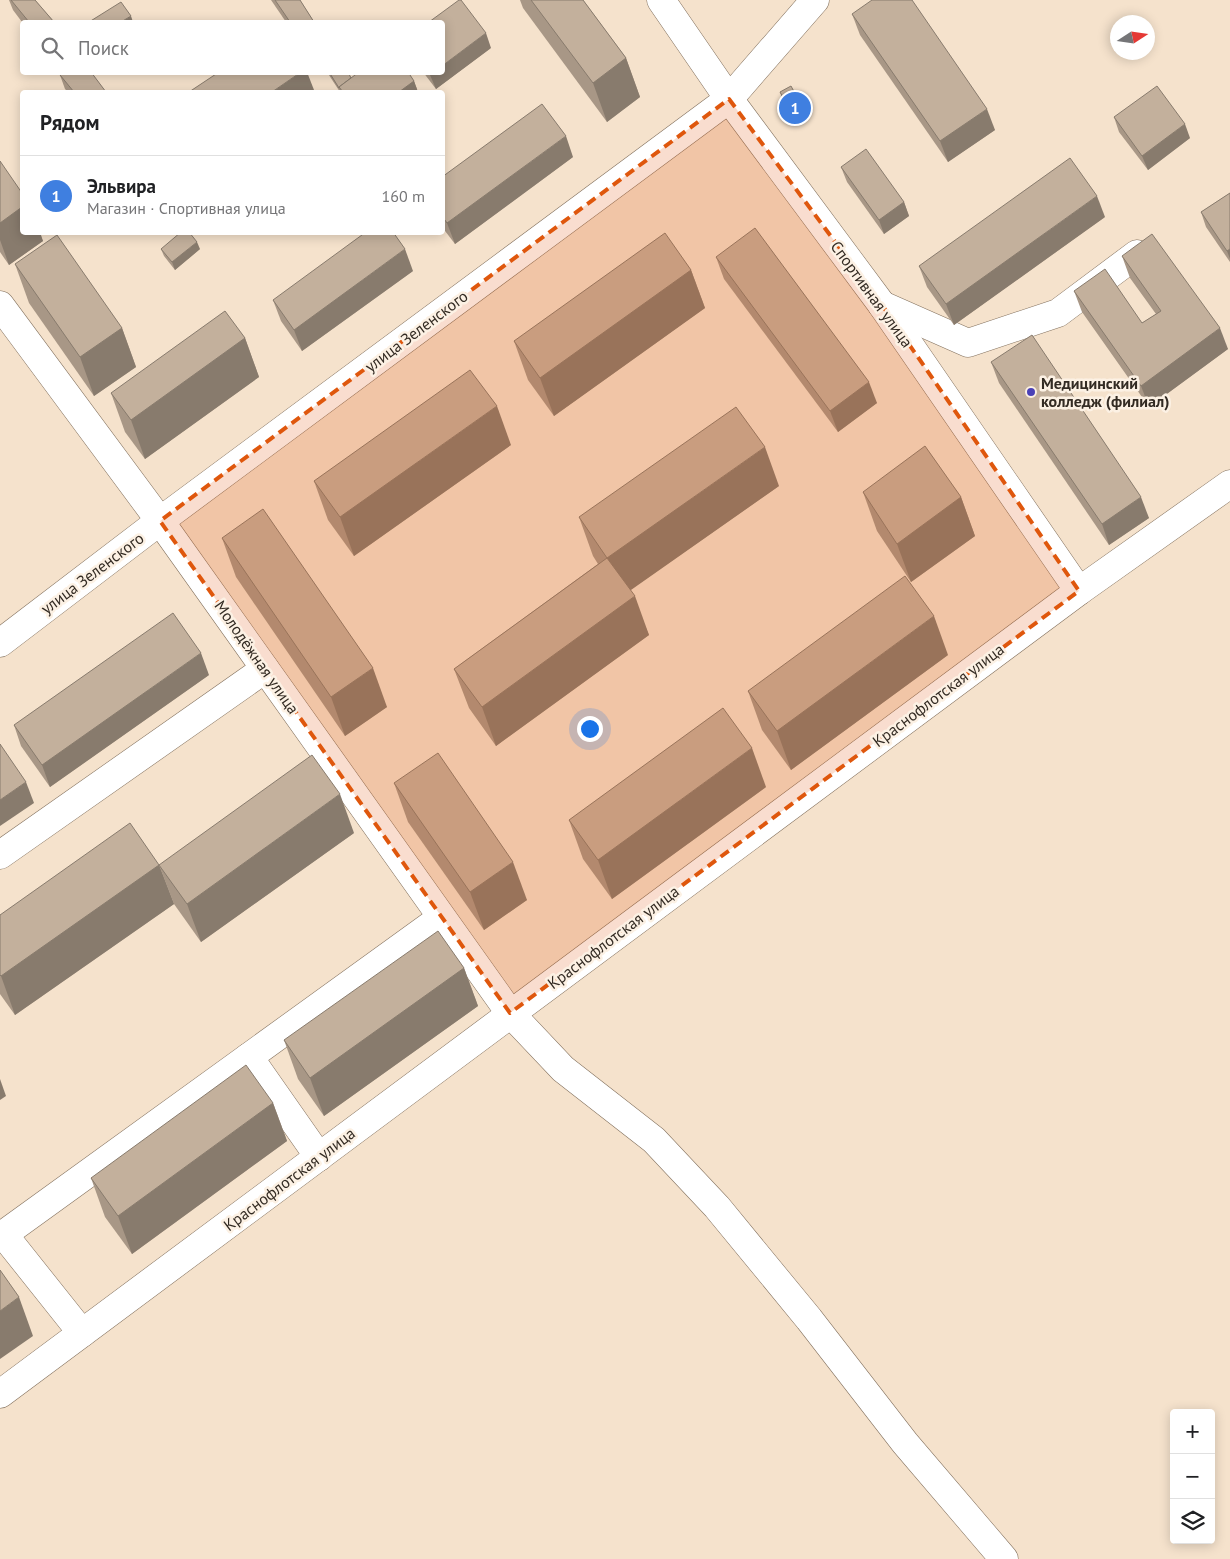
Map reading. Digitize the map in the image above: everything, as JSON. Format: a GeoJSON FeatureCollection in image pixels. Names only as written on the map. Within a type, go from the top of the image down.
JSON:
{"type":"FeatureCollection","features":[{"type":"Feature","properties":{"kind":"street","name":"Спортивная улица"},"geometry":{"type":"LineString","coordinates":[[661,0],[730,98],[882,305],[1079,591]]}},
{"type":"Feature","properties":{"kind":"street","name":"улица Зеленского"},"geometry":{"type":"LineString","coordinates":[[0,643],[160,521],[730,98],[815,0]]}},
{"type":"Feature","properties":{"kind":"street"},"geometry":{"type":"LineString","coordinates":[[882,305],[968,343],[1058,313],[1137,254]]}},
{"type":"Feature","properties":{"kind":"street","name":"Молодёжная улица"},"geometry":{"type":"LineString","coordinates":[[0,305],[160,521],[510,1014],[563,1069],[654,1140],[717,1207],[809,1319],[905,1443],[1004,1559]]}},
{"type":"Feature","properties":{"kind":"street","name":"Краснофлотская улица"},"geometry":{"type":"LineString","coordinates":[[0,1394],[1079,591],[1230,484]]}},
{"type":"Feature","properties":{"kind":"street"},"geometry":{"type":"LineString","coordinates":[[0,854],[265,668]]}},
{"type":"Feature","properties":{"kind":"street"},"geometry":{"type":"LineString","coordinates":[[82,1333],[2,1236],[441,918]]}},
{"type":"Feature","properties":{"kind":"street"},"geometry":{"type":"LineString","coordinates":[[249,1057],[318,1157]]}},
{"type":"Feature","properties":{"kind":"highlighted area"},"geometry":{"type":"Polygon","coordinates":[[[729,99],[882,305],[1079,591],[510,1013],[160,521],[729,99]]]}},
{"type":"Feature","properties":{"kind":"building"},"geometry":{"type":"Polygon","coordinates":[[[11,0],[35,0],[52,20],[27,20],[11,0]]]}},
{"type":"Feature","properties":{"kind":"building"},"geometry":{"type":"Polygon","coordinates":[[[275,0],[300,0],[313,20],[289,20],[275,0]]]}},
{"type":"Feature","properties":{"kind":"building"},"geometry":{"type":"Polygon","coordinates":[[[461,0],[486,33],[445,64],[445,20],[432,20],[461,0]]]}},
{"type":"Feature","properties":{"kind":"building"},"geometry":{"type":"Polygon","coordinates":[[[531,0],[583,0],[626,58],[593,83],[531,0]]]}},
{"type":"Feature","properties":{"kind":"building"},"geometry":{"type":"Polygon","coordinates":[[[872,0],[912,0],[987,109],[940,141],[852,14],[872,0]]]}},
{"type":"Feature","properties":{"kind":"building"},"geometry":{"type":"Polygon","coordinates":[[[121,2],[131,16],[124,20],[92,20],[121,2]]]}},
{"type":"Feature","properties":{"kind":"building"},"geometry":{"type":"Polygon","coordinates":[[[60,75],[93,75],[104,90],[72,90],[60,75]]]}},
{"type":"Feature","properties":{"kind":"building"},"geometry":{"type":"Polygon","coordinates":[[[214,75],[297,75],[275,90],[192,90],[214,75]]]}},
{"type":"Feature","properties":{"kind":"building"},"geometry":{"type":"Polygon","coordinates":[[[331,75],[350,75],[351,78],[339,88],[331,75]]]}},
{"type":"Feature","properties":{"kind":"building"},"geometry":{"type":"Polygon","coordinates":[[[355,75],[410,75],[414,81],[402,90],[341,90],[339,87],[355,75]]]}},
{"type":"Feature","properties":{"kind":"building"},"geometry":{"type":"Polygon","coordinates":[[[791,86],[804,110],[793,116],[780,92],[791,86]]]}},
{"type":"Feature","properties":{"kind":"building"},"geometry":{"type":"Polygon","coordinates":[[[1157,86],[1185,124],[1142,156],[1114,117],[1157,86]]]}},
{"type":"Feature","properties":{"kind":"building"},"geometry":{"type":"Polygon","coordinates":[[[542,104],[566,136],[447,223],[445,220],[445,175],[542,104]]]}},
{"type":"Feature","properties":{"kind":"building"},"geometry":{"type":"Polygon","coordinates":[[[866,149],[904,202],[879,220],[841,167],[866,149]]]}},
{"type":"Feature","properties":{"kind":"building"},"geometry":{"type":"Polygon","coordinates":[[[1070,158],[1097,196],[946,304],[919,266],[1070,158]]]}},
{"type":"Feature","properties":{"kind":"building"},"geometry":{"type":"Polygon","coordinates":[[[0,161],[20,190],[20,208],[0,223],[0,161]]]}},
{"type":"Feature","properties":{"kind":"building"},"geometry":{"type":"Polygon","coordinates":[[[1230,193],[1230,249],[1227,251],[1201,212],[1230,193]]]}},
{"type":"Feature","properties":{"kind":"building"},"geometry":{"type":"Polygon","coordinates":[[[755,228],[869,382],[830,411],[716,257],[755,228]]]}},
{"type":"Feature","properties":{"kind":"building"},"geometry":{"type":"Polygon","coordinates":[[[665,233],[691,270],[540,378],[514,341],[665,233]]]}},
{"type":"Feature","properties":{"kind":"building"},"geometry":{"type":"Polygon","coordinates":[[[1152,234],[1220,328],[1141,386],[1074,291],[1105,269],[1142,323],[1161,311],[1122,256],[1152,234]]]}},
{"type":"Feature","properties":{"kind":"building"},"geometry":{"type":"Polygon","coordinates":[[[57,235],[122,328],[80,357],[15,264],[57,235]]]}},
{"type":"Feature","properties":{"kind":"building"},"geometry":{"type":"Polygon","coordinates":[[[177,235],[191,235],[197,242],[172,262],[161,249],[177,235]]]}},
{"type":"Feature","properties":{"kind":"building"},"geometry":{"type":"Polygon","coordinates":[[[362,235],[395,235],[405,249],[294,330],[273,300],[362,235]]]}},
{"type":"Feature","properties":{"kind":"building"},"geometry":{"type":"Polygon","coordinates":[[[225,311],[245,338],[131,420],[111,393],[225,311]]]}},
{"type":"Feature","properties":{"kind":"building"},"geometry":{"type":"Polygon","coordinates":[[[1032,335],[1141,497],[1102,524],[991,362],[1032,335]]]}},
{"type":"Feature","properties":{"kind":"building"},"geometry":{"type":"Polygon","coordinates":[[[470,370],[497,406],[340,517],[314,481],[470,370]]]}},
{"type":"Feature","properties":{"kind":"building"},"geometry":{"type":"Polygon","coordinates":[[[736,407],[765,447],[607,558],[579,517],[736,407]]]}},
{"type":"Feature","properties":{"kind":"building"},"geometry":{"type":"Polygon","coordinates":[[[925,446],[961,497],[897,544],[863,492],[925,446]]]}},
{"type":"Feature","properties":{"kind":"building"},"geometry":{"type":"Polygon","coordinates":[[[263,509],[373,668],[331,697],[222,538],[263,509]]]}},
{"type":"Feature","properties":{"kind":"building"},"geometry":{"type":"Polygon","coordinates":[[[607,558],[635,596],[482,707],[454,669],[607,558]]]}},
{"type":"Feature","properties":{"kind":"building"},"geometry":{"type":"Polygon","coordinates":[[[905,576],[934,616],[777,731],[748,691],[905,576]]]}},
{"type":"Feature","properties":{"kind":"building"},"geometry":{"type":"Polygon","coordinates":[[[173,613],[201,653],[42,765],[14,725],[173,613]]]}},
{"type":"Feature","properties":{"kind":"building"},"geometry":{"type":"Polygon","coordinates":[[[723,708],[752,748],[598,860],[569,820],[723,708]]]}},
{"type":"Feature","properties":{"kind":"building"},"geometry":{"type":"Polygon","coordinates":[[[0,744],[26,782],[0,800],[0,744]]]}},
{"type":"Feature","properties":{"kind":"building"},"geometry":{"type":"Polygon","coordinates":[[[438,753],[513,862],[470,892],[394,783],[438,753]]]}},
{"type":"Feature","properties":{"kind":"building"},"geometry":{"type":"Polygon","coordinates":[[[312,755],[340,794],[187,904],[159,865],[312,755]]]}},
{"type":"Feature","properties":{"kind":"building"},"geometry":{"type":"Polygon","coordinates":[[[130,823],[159,865],[1,976],[0,915],[130,823]]]}},
{"type":"Feature","properties":{"kind":"building"},"geometry":{"type":"Polygon","coordinates":[[[438,931],[464,968],[310,1078],[284,1040],[438,931]]]}},
{"type":"Feature","properties":{"kind":"building"},"geometry":{"type":"Polygon","coordinates":[[[246,1065],[273,1103],[118,1216],[91,1178],[246,1065]]]}},
{"type":"Feature","properties":{"kind":"building"},"geometry":{"type":"Polygon","coordinates":[[[0,1270],[19,1297],[0,1311],[0,1270]]]}},
{"type":"Feature","properties":{"kind":"place","name":"Эльвира"},"geometry":{"type":"Point","coordinates":[795,108]}},
{"type":"Feature","properties":{"kind":"place","name":"Медицинский колледж (филиал)"},"geometry":{"type":"Point","coordinates":[1031,392]}}]}
